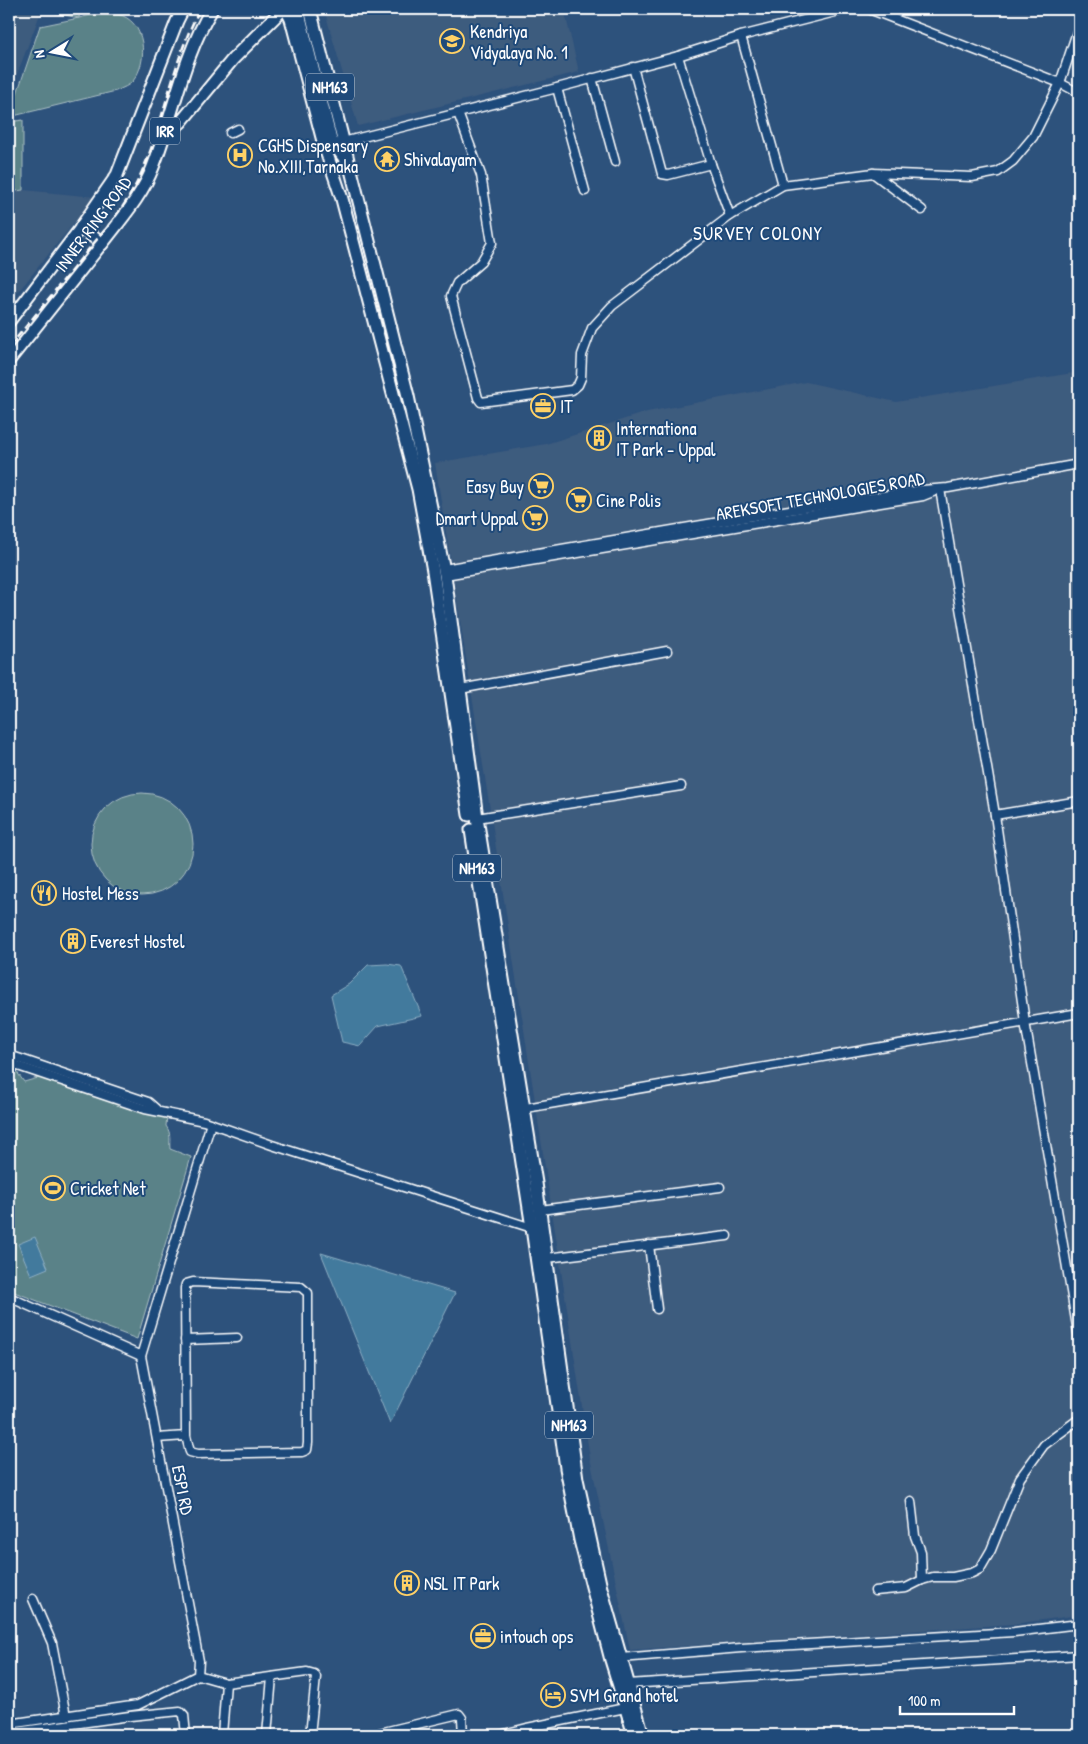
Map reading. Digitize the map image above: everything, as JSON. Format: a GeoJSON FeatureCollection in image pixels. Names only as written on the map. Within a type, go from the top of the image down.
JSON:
{"type":"FeatureCollection","features":[{"type":"Feature","properties":{"kind":"highway","name":"INNER RING ROAD"},"geometry":{"type":"LineString","coordinates":[[82,227],[117,175],[183,9]]}},
{"type":"Feature","properties":{"kind":"highway","name":"INNER RING ROAD"},"geometry":{"type":"LineString","coordinates":[[102,244],[136,201],[152,168],[195,44],[212,9]]}},
{"type":"Feature","properties":{"kind":"highway"},"geometry":{"type":"LineString","coordinates":[[163,137],[181,122],[233,59],[284,9]]}},
{"type":"Feature","properties":{"kind":"highway","name":"NH163"},"geometry":{"type":"LineString","coordinates":[[284,9],[292,19],[324,145],[342,199],[418,489],[433,571],[537,1228],[564,1459],[580,1540],[621,1658],[643,1735]]}},
{"type":"Feature","properties":{"kind":"highway","name":"NH163"},"geometry":{"type":"LineString","coordinates":[[298,9],[331,140],[339,143]]}},
{"type":"Feature","properties":{"kind":"highway","name":"NH163"},"geometry":{"type":"LineString","coordinates":[[310,9],[339,143],[350,166],[408,396],[444,572],[518,1109],[540,1210],[537,1228],[547,1258],[577,1479],[597,1589],[634,1735]]}},
{"type":"Feature","properties":{"kind":"highway"},"geometry":{"type":"LineString","coordinates":[[82,227],[102,244]]}},
{"type":"Feature","properties":{"kind":"main road","name":"INNER RING ROAD"},"geometry":{"type":"LineString","coordinates":[[9,322],[82,227]]}},
{"type":"Feature","properties":{"kind":"main road","name":"INNER RING ROAD"},"geometry":{"type":"LineString","coordinates":[[9,361],[102,244]]}},
{"type":"Feature","properties":{"kind":"street"},"geometry":{"type":"LineString","coordinates":[[339,143],[557,88],[678,56],[741,36],[848,9]]}},
{"type":"Feature","properties":{"kind":"street"},"geometry":{"type":"LineString","coordinates":[[869,9],[1060,83],[1079,93]]}},
{"type":"Feature","properties":{"kind":"street"},"geometry":{"type":"LineString","coordinates":[[458,113],[481,175],[492,243],[481,262],[457,283],[451,296],[478,398],[481,402],[572,390],[578,385],[581,378],[582,355],[592,328],[612,306],[730,216],[783,185],[873,173],[972,177],[998,172],[1013,161],[1033,137],[1060,83],[1079,26]]}},
{"type":"Feature","properties":{"kind":"street"},"geometry":{"type":"LineString","coordinates":[[741,36],[783,185]]}},
{"type":"Feature","properties":{"kind":"street"},"geometry":{"type":"LineString","coordinates":[[678,56],[711,164],[730,216]]}},
{"type":"Feature","properties":{"kind":"street"},"geometry":{"type":"LineString","coordinates":[[633,67],[662,174],[668,175],[711,164]]}},
{"type":"Feature","properties":{"kind":"street"},"geometry":{"type":"LineString","coordinates":[[592,78],[615,162]]}},
{"type":"Feature","properties":{"kind":"street"},"geometry":{"type":"LineString","coordinates":[[557,88],[585,191]]}},
{"type":"Feature","properties":{"kind":"street"},"geometry":{"type":"LineString","coordinates":[[873,173],[922,210]]}},
{"type":"Feature","properties":{"kind":"street","name":"AREKSOFT TECHNOLOGIES ROAD"},"geometry":{"type":"LineString","coordinates":[[444,572],[681,532],[923,496],[940,489],[1079,464]]}},
{"type":"Feature","properties":{"kind":"street"},"geometry":{"type":"LineString","coordinates":[[940,489],[995,815],[1025,1022],[1079,1338]]}},
{"type":"Feature","properties":{"kind":"street"},"geometry":{"type":"LineString","coordinates":[[460,689],[667,651]]}},
{"type":"Feature","properties":{"kind":"street"},"geometry":{"type":"LineString","coordinates":[[477,818],[681,786]]}},
{"type":"Feature","properties":{"kind":"street"},"geometry":{"type":"LineString","coordinates":[[995,815],[1079,801]]}},
{"type":"Feature","properties":{"kind":"street"},"geometry":{"type":"LineString","coordinates":[[518,1109],[1079,1013]]}},
{"type":"Feature","properties":{"kind":"street"},"geometry":{"type":"LineString","coordinates":[[9,1055],[148,1102],[157,1110]]}},
{"type":"Feature","properties":{"kind":"street"},"geometry":{"type":"LineString","coordinates":[[9,1063],[146,1109],[211,1123],[537,1228]]}},
{"type":"Feature","properties":{"kind":"street","name":"ESPI RD"},"geometry":{"type":"LineString","coordinates":[[198,1675],[199,1661],[141,1356],[211,1123]]}},
{"type":"Feature","properties":{"kind":"street"},"geometry":{"type":"LineString","coordinates":[[540,1210],[720,1187]]}},
{"type":"Feature","properties":{"kind":"street"},"geometry":{"type":"LineString","coordinates":[[547,1258],[727,1236]]}},
{"type":"Feature","properties":{"kind":"street"},"geometry":{"type":"LineString","coordinates":[[649,1245],[657,1309]]}},
{"type":"Feature","properties":{"kind":"street"},"geometry":{"type":"LineString","coordinates":[[193,1282],[301,1287],[308,1293],[307,1450],[302,1452],[198,1454],[190,1452],[186,1436],[186,1284],[193,1282]]}},
{"type":"Feature","properties":{"kind":"street"},"geometry":{"type":"LineString","coordinates":[[9,1297],[141,1356]]}},
{"type":"Feature","properties":{"kind":"street"},"geometry":{"type":"LineString","coordinates":[[185,1340],[237,1338]]}},
{"type":"Feature","properties":{"kind":"street"},"geometry":{"type":"LineString","coordinates":[[874,1590],[906,1588],[922,1580],[967,1574],[983,1567],[992,1550],[1020,1478],[1044,1445],[1079,1419]]}},
{"type":"Feature","properties":{"kind":"street"},"geometry":{"type":"LineString","coordinates":[[157,1438],[186,1436]]}},
{"type":"Feature","properties":{"kind":"street"},"geometry":{"type":"LineString","coordinates":[[911,1501],[915,1536],[921,1552],[922,1580]]}},
{"type":"Feature","properties":{"kind":"street"},"geometry":{"type":"LineString","coordinates":[[33,1600],[52,1644],[66,1716]]}},
{"type":"Feature","properties":{"kind":"street"},"geometry":{"type":"LineString","coordinates":[[621,1658],[741,1648],[1014,1632],[1079,1624]]}},
{"type":"Feature","properties":{"kind":"street"},"geometry":{"type":"LineString","coordinates":[[628,1684],[1079,1655]]}},
{"type":"Feature","properties":{"kind":"street"},"geometry":{"type":"LineString","coordinates":[[9,1724],[138,1706],[198,1675],[226,1683],[311,1672],[316,1677],[310,1735]]}},
{"type":"Feature","properties":{"kind":"street"},"geometry":{"type":"LineString","coordinates":[[267,1735],[272,1677]]}},
{"type":"Feature","properties":{"kind":"street"},"geometry":{"type":"LineString","coordinates":[[222,1735],[226,1683]]}},
{"type":"Feature","properties":{"kind":"street"},"geometry":{"type":"LineString","coordinates":[[129,1707],[130,1716]]}},
{"type":"Feature","properties":{"kind":"street"},"geometry":{"type":"LineString","coordinates":[[500,1735],[626,1708]]}},
{"type":"Feature","properties":{"kind":"street"},"geometry":{"type":"LineString","coordinates":[[9,1733],[49,1732],[97,1721],[180,1711],[184,1715],[186,1735]]}},
{"type":"Feature","properties":{"kind":"street"},"geometry":{"type":"LineString","coordinates":[[95,1712],[97,1721]]}},
{"type":"Feature","properties":{"kind":"street"},"geometry":{"type":"LineString","coordinates":[[371,1735],[459,1714],[462,1718],[463,1735]]}},
{"type":"Feature","properties":{"kind":"street"},"geometry":{"type":"LineString","coordinates":[[47,1718],[49,1732]]}},
{"type":"Feature","properties":{"kind":"shaded area"},"geometry":{"type":"Polygon","coordinates":[[[9,9],[42,9],[9,95],[9,9]]]}},
{"type":"Feature","properties":{"kind":"shaded area","name":"Kendriya Vidyalaya No. 1"},"geometry":{"type":"Polygon","coordinates":[[[324,9],[564,9],[579,72],[358,126],[324,9]]]}},
{"type":"Feature","properties":{"kind":"shaded area"},"geometry":{"type":"Polygon","coordinates":[[[23,190],[95,197],[9,303],[9,192],[23,190]]]}},
{"type":"Feature","properties":{"kind":"shaded area"},"geometry":{"type":"Polygon","coordinates":[[[1079,372],[1079,1615],[1013,1624],[630,1650],[590,1458],[435,463],[546,444],[647,412],[806,382],[896,402],[1079,372]]]}},
{"type":"Feature","properties":{"kind":"shaded area"},"geometry":{"type":"Polygon","coordinates":[[[387,964],[401,966],[422,1016],[378,1026],[360,1046],[342,1042],[331,995],[349,984],[368,965],[387,964]]]}},
{"type":"Feature","properties":{"kind":"shaded area"},"geometry":{"type":"Polygon","coordinates":[[[35,1237],[48,1268],[31,1275],[18,1244],[35,1237]]]}},
{"type":"Feature","properties":{"kind":"shaded area"},"geometry":{"type":"Polygon","coordinates":[[[321,1253],[455,1293],[390,1424],[321,1253]]]}},
{"type":"Feature","properties":{"kind":"green space"},"geometry":{"type":"Polygon","coordinates":[[[56,9],[80,9],[79,18],[55,13],[56,9]]]}},
{"type":"Feature","properties":{"kind":"green space"},"geometry":{"type":"Polygon","coordinates":[[[112,13],[127,18],[134,24],[139,33],[143,53],[138,73],[133,81],[116,91],[9,117],[40,26],[98,14],[112,13]]]}},
{"type":"Feature","properties":{"kind":"green space"},"geometry":{"type":"Polygon","coordinates":[[[23,120],[23,190],[9,192],[9,122],[23,120]]]}},
{"type":"Feature","properties":{"kind":"green space"},"geometry":{"type":"Polygon","coordinates":[[[9,259],[15,260],[11,291],[9,290],[9,259]]]}},
{"type":"Feature","properties":{"kind":"green space"},"geometry":{"type":"Polygon","coordinates":[[[142,793],[161,797],[178,808],[189,825],[193,844],[189,863],[178,880],[161,891],[142,895],[123,891],[106,880],[95,863],[91,844],[95,825],[106,808],[123,797],[142,793]]]}},
{"type":"Feature","properties":{"kind":"green space"},"geometry":{"type":"Polygon","coordinates":[[[9,1066],[14,1068],[24,1082],[45,1076],[167,1115],[166,1126],[170,1135],[170,1149],[191,1157],[137,1339],[9,1290],[9,1066]]]}},
{"type":"Feature","properties":{"kind":"railway"},"geometry":{"type":"LineString","coordinates":[[9,347],[114,218],[135,187],[149,155],[182,49],[200,9]]}},
{"type":"Feature","properties":{"kind":"place","name":"Kendriya Vidyalaya No. 1"},"geometry":{"type":"Point","coordinates":[452,41]}},
{"type":"Feature","properties":{"kind":"place","name":"CGHS Dispensary No.XIII,Tarnaka"},"geometry":{"type":"Point","coordinates":[240,155]}},
{"type":"Feature","properties":{"kind":"place","name":"Shivalayam"},"geometry":{"type":"Point","coordinates":[387,159]}},
{"type":"Feature","properties":{"kind":"place","name":"IT"},"geometry":{"type":"Point","coordinates":[543,406]}},
{"type":"Feature","properties":{"kind":"place","name":"Internationa IT Park - Uppal"},"geometry":{"type":"Point","coordinates":[599,438]}},
{"type":"Feature","properties":{"kind":"place","name":"Easy Buy"},"geometry":{"type":"Point","coordinates":[541,486]}},
{"type":"Feature","properties":{"kind":"place","name":"Cine Polis"},"geometry":{"type":"Point","coordinates":[579,500]}},
{"type":"Feature","properties":{"kind":"place","name":"Dmart Uppal"},"geometry":{"type":"Point","coordinates":[535,518]}},
{"type":"Feature","properties":{"kind":"place","name":"Hostel Mess"},"geometry":{"type":"Point","coordinates":[44,893]}},
{"type":"Feature","properties":{"kind":"place","name":"Everest Hostel"},"geometry":{"type":"Point","coordinates":[73,941]}},
{"type":"Feature","properties":{"kind":"place","name":"Cricket Net"},"geometry":{"type":"Point","coordinates":[53,1188]}},
{"type":"Feature","properties":{"kind":"place","name":"NSL IT Park"},"geometry":{"type":"Point","coordinates":[407,1583]}},
{"type":"Feature","properties":{"kind":"place","name":"intouch ops"},"geometry":{"type":"Point","coordinates":[483,1636]}},
{"type":"Feature","properties":{"kind":"place","name":"SVM Grand hotel"},"geometry":{"type":"Point","coordinates":[553,1695]}},
{"type":"Feature","properties":{"kind":"district","name":"SURVEY COLONY"},"geometry":{"type":"Point","coordinates":[758,233]}}]}
